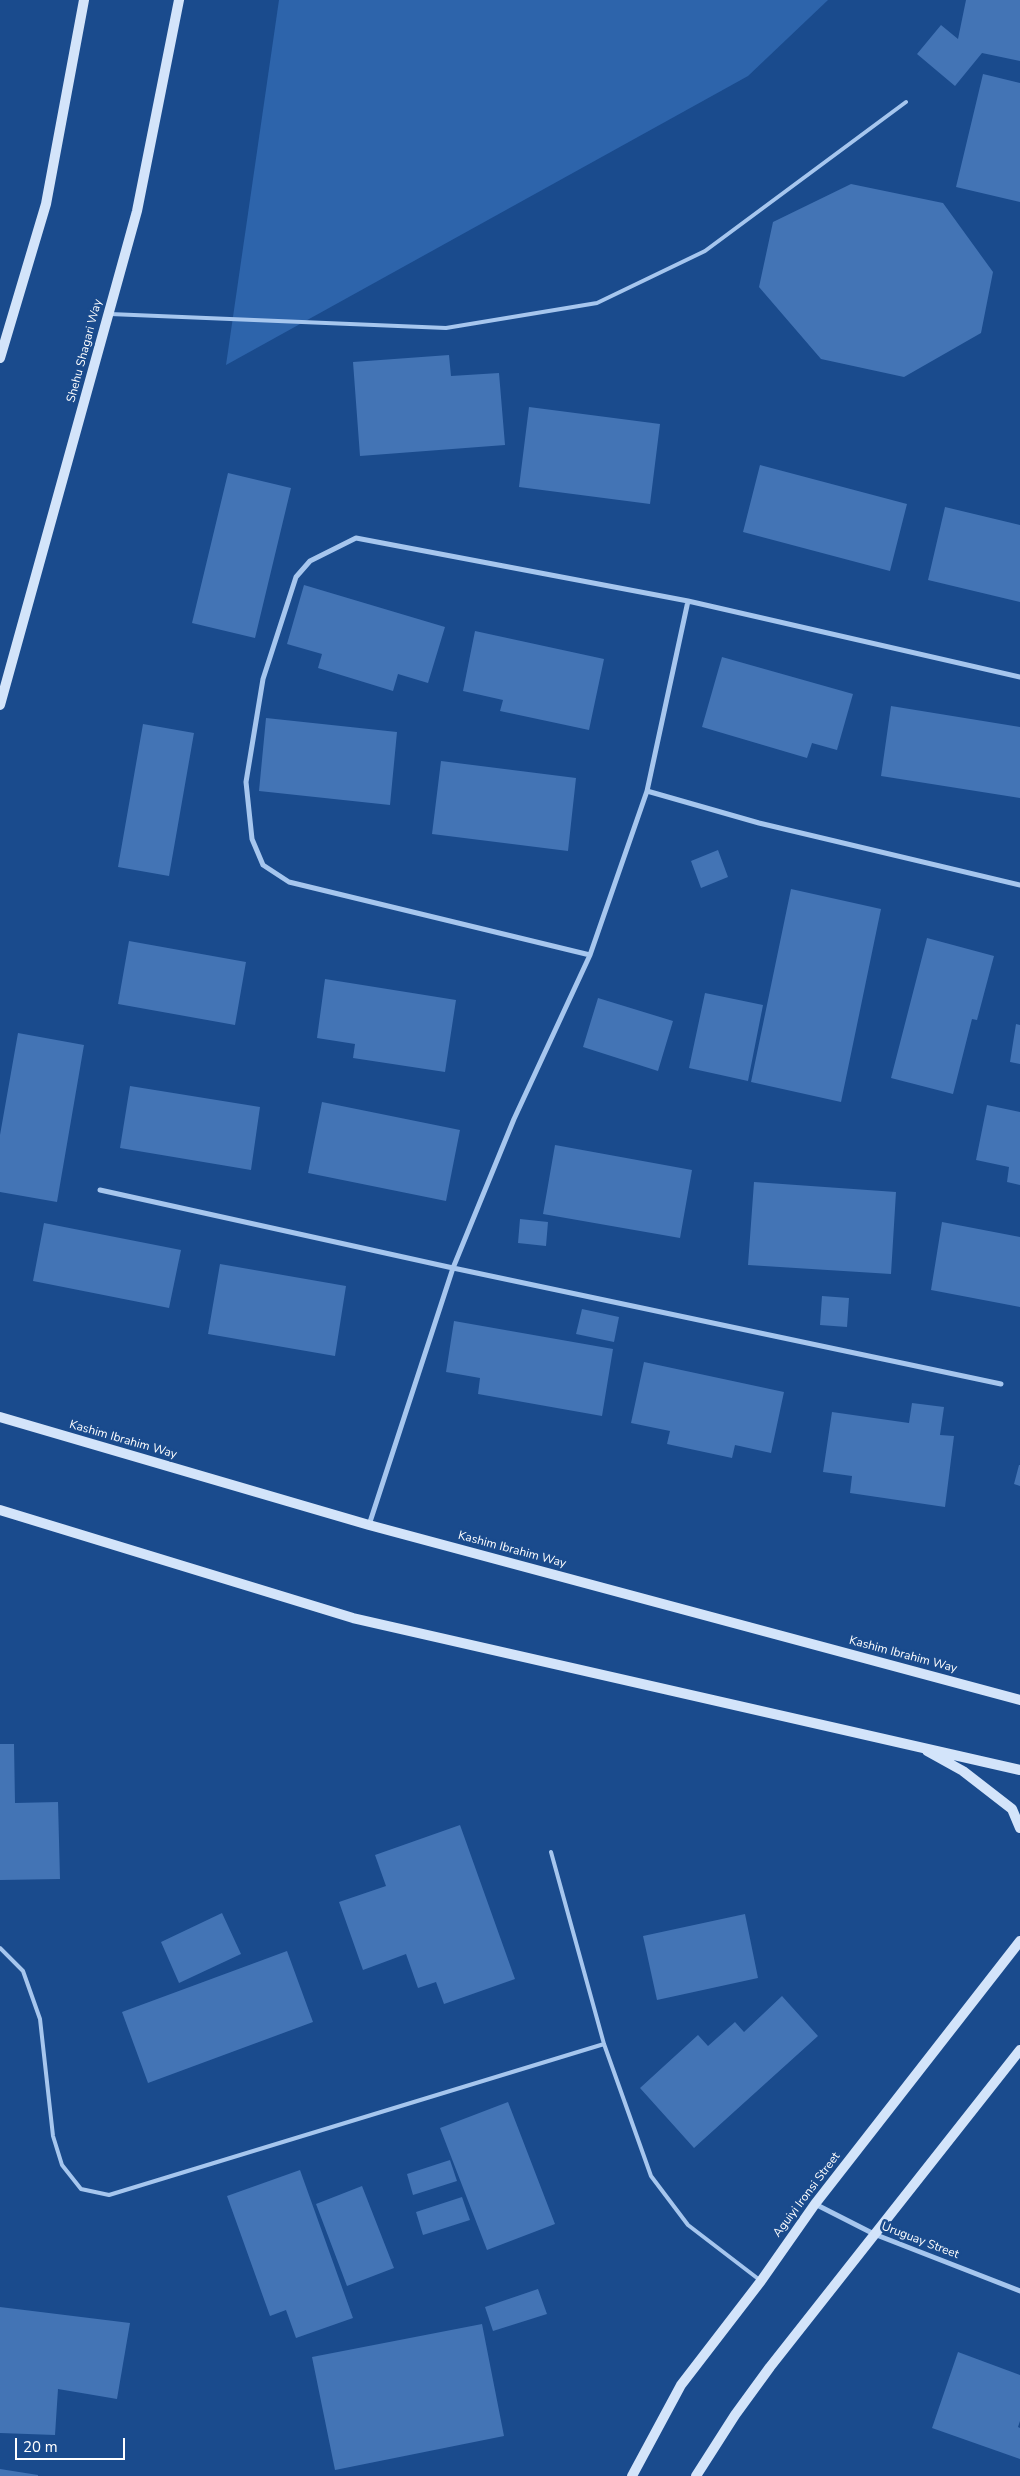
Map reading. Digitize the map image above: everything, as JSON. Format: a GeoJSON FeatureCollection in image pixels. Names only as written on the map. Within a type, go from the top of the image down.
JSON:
{"type":"FeatureCollection","features":[{"type":"Feature","properties":{"kind":"main road"},"geometry":{"type":"LineString","coordinates":[[0,358],[46,204],[84,0]]}},
{"type":"Feature","properties":{"kind":"main road","name":"Shehu Shagari Way"},"geometry":{"type":"LineString","coordinates":[[0,705],[137,211],[179,0]]}},
{"type":"Feature","properties":{"kind":"main road","name":"Kashim Ibrahim Way"},"geometry":{"type":"LineString","coordinates":[[0,1416],[369,1525],[1020,1698]]}},
{"type":"Feature","properties":{"kind":"main road"},"geometry":{"type":"LineString","coordinates":[[0,1510],[353,1618],[916,1744],[1020,1770]]}},
{"type":"Feature","properties":{"kind":"main road"},"geometry":{"type":"LineString","coordinates":[[916,1744],[963,1771],[1012,1809],[1020,1828]]}},
{"type":"Feature","properties":{"kind":"main road","name":"Aguiyi Ironsi Street"},"geometry":{"type":"LineString","coordinates":[[632,2476],[681,2385],[761,2281],[815,2204],[1020,1941]]}},
{"type":"Feature","properties":{"kind":"main road"},"geometry":{"type":"LineString","coordinates":[[696,2476],[735,2415],[770,2367],[1020,2050]]}},
{"type":"Feature","properties":{"kind":"street"},"geometry":{"type":"LineString","coordinates":[[590,955],[289,882],[263,865],[252,839],[246,782],[263,679],[296,577],[310,561],[356,538],[688,601],[1020,677]]}},
{"type":"Feature","properties":{"kind":"street"},"geometry":{"type":"LineString","coordinates":[[369,1525],[453,1268],[514,1119],[590,955],[647,791],[688,601]]}},
{"type":"Feature","properties":{"kind":"street"},"geometry":{"type":"LineString","coordinates":[[647,791],[759,822],[1020,885]]}},
{"type":"Feature","properties":{"kind":"street"},"geometry":{"type":"LineString","coordinates":[[100,1190],[453,1268],[1001,1384]]}},
{"type":"Feature","properties":{"kind":"street","name":"Uruguay Street"},"geometry":{"type":"LineString","coordinates":[[815,2204],[874,2234],[1020,2291]]}},
{"type":"Feature","properties":{"kind":"lane"},"geometry":{"type":"LineString","coordinates":[[108,314],[446,328],[597,303],[705,251],[906,102]]}},
{"type":"Feature","properties":{"kind":"lane"},"geometry":{"type":"LineString","coordinates":[[551,1852],[604,2044],[651,2176],[688,2225],[761,2281]]}},
{"type":"Feature","properties":{"kind":"lane"},"geometry":{"type":"LineString","coordinates":[[0,1948],[22,1971],[40,2019],[53,2136],[62,2165],[81,2189],[109,2196],[604,2044]]}},
{"type":"Feature","properties":{"kind":"shaded area"},"geometry":{"type":"Polygon","coordinates":[[[279,0],[828,0],[748,76],[226,365],[279,0]]]}},
{"type":"Feature","properties":{"kind":"building"},"geometry":{"type":"Polygon","coordinates":[[[966,0],[1020,0],[1020,61],[982,53],[955,86],[917,54],[941,25],[958,39],[966,0]]]}},
{"type":"Feature","properties":{"kind":"building"},"geometry":{"type":"Polygon","coordinates":[[[983,74],[1020,83],[1020,202],[956,187],[983,74]]]}},
{"type":"Feature","properties":{"kind":"building"},"geometry":{"type":"Polygon","coordinates":[[[851,184],[943,203],[993,272],[981,333],[904,377],[821,359],[759,287],[773,222],[851,184]]]}},
{"type":"Feature","properties":{"kind":"building"},"geometry":{"type":"Polygon","coordinates":[[[449,355],[451,376],[499,373],[505,445],[360,456],[353,362],[449,355]]]}},
{"type":"Feature","properties":{"kind":"building"},"geometry":{"type":"Polygon","coordinates":[[[529,407],[660,424],[650,504],[519,487],[529,407]]]}},
{"type":"Feature","properties":{"kind":"building"},"geometry":{"type":"Polygon","coordinates":[[[760,465],[907,504],[890,571],[743,532],[760,465]]]}},
{"type":"Feature","properties":{"kind":"building"},"geometry":{"type":"Polygon","coordinates":[[[228,473],[291,488],[255,638],[192,623],[228,473]]]}},
{"type":"Feature","properties":{"kind":"building"},"geometry":{"type":"Polygon","coordinates":[[[945,507],[1020,525],[1020,602],[928,580],[945,507]]]}},
{"type":"Feature","properties":{"kind":"building"},"geometry":{"type":"Polygon","coordinates":[[[304,585],[445,627],[428,683],[398,674],[393,691],[318,668],[322,654],[287,644],[304,585]]]}},
{"type":"Feature","properties":{"kind":"building"},"geometry":{"type":"Polygon","coordinates":[[[475,631],[604,659],[589,730],[500,711],[503,700],[463,691],[475,631]]]}},
{"type":"Feature","properties":{"kind":"building"},"geometry":{"type":"Polygon","coordinates":[[[722,657],[853,694],[837,750],[812,743],[807,758],[702,727],[722,657]]]}},
{"type":"Feature","properties":{"kind":"building"},"geometry":{"type":"Polygon","coordinates":[[[891,706],[1020,727],[1020,798],[881,776],[891,706]]]}},
{"type":"Feature","properties":{"kind":"building"},"geometry":{"type":"Polygon","coordinates":[[[266,718],[397,732],[390,805],[259,791],[266,718]]]}},
{"type":"Feature","properties":{"kind":"building"},"geometry":{"type":"Polygon","coordinates":[[[143,724],[194,733],[169,876],[118,867],[143,724]]]}},
{"type":"Feature","properties":{"kind":"building"},"geometry":{"type":"Polygon","coordinates":[[[441,761],[576,778],[568,851],[432,834],[441,761]]]}},
{"type":"Feature","properties":{"kind":"building"},"geometry":{"type":"Polygon","coordinates":[[[718,850],[728,877],[701,888],[691,861],[718,850]]]}},
{"type":"Feature","properties":{"kind":"building"},"geometry":{"type":"Polygon","coordinates":[[[791,889],[881,909],[841,1102],[751,1082],[791,889]]]}},
{"type":"Feature","properties":{"kind":"building"},"geometry":{"type":"Polygon","coordinates":[[[927,938],[994,956],[977,1020],[972,1019],[953,1094],[891,1078],[927,938]]]}},
{"type":"Feature","properties":{"kind":"building"},"geometry":{"type":"Polygon","coordinates":[[[129,941],[246,962],[235,1025],[118,1004],[129,941]]]}},
{"type":"Feature","properties":{"kind":"building"},"geometry":{"type":"Polygon","coordinates":[[[325,979],[456,1000],[445,1072],[353,1058],[355,1044],[317,1038],[325,979]]]}},
{"type":"Feature","properties":{"kind":"building"},"geometry":{"type":"Polygon","coordinates":[[[705,993],[763,1005],[748,1081],[689,1068],[705,993]]]}},
{"type":"Feature","properties":{"kind":"building"},"geometry":{"type":"Polygon","coordinates":[[[598,998],[673,1021],[658,1071],[583,1047],[598,998]]]}},
{"type":"Feature","properties":{"kind":"building"},"geometry":{"type":"Polygon","coordinates":[[[1016,1024],[1020,1025],[1020,1064],[1010,1062],[1016,1024]]]}},
{"type":"Feature","properties":{"kind":"building"},"geometry":{"type":"Polygon","coordinates":[[[18,1033],[84,1045],[57,1202],[0,1192],[0,1135],[18,1033]]]}},
{"type":"Feature","properties":{"kind":"building"},"geometry":{"type":"Polygon","coordinates":[[[130,1086],[260,1107],[251,1170],[120,1148],[130,1086]]]}},
{"type":"Feature","properties":{"kind":"building"},"geometry":{"type":"Polygon","coordinates":[[[322,1102],[460,1130],[446,1201],[308,1173],[322,1102]]]}},
{"type":"Feature","properties":{"kind":"building"},"geometry":{"type":"Polygon","coordinates":[[[987,1105],[1020,1112],[1020,1185],[1007,1182],[1009,1167],[976,1160],[987,1105]]]}},
{"type":"Feature","properties":{"kind":"building"},"geometry":{"type":"Polygon","coordinates":[[[555,1145],[692,1170],[680,1238],[543,1214],[555,1145]]]}},
{"type":"Feature","properties":{"kind":"building"},"geometry":{"type":"Polygon","coordinates":[[[754,1182],[896,1192],[891,1274],[748,1265],[754,1182]]]}},
{"type":"Feature","properties":{"kind":"building"},"geometry":{"type":"Polygon","coordinates":[[[520,1219],[548,1222],[546,1246],[518,1243],[520,1219]]]}},
{"type":"Feature","properties":{"kind":"building"},"geometry":{"type":"Polygon","coordinates":[[[942,1222],[1020,1237],[1020,1307],[931,1290],[942,1222]]]}},
{"type":"Feature","properties":{"kind":"building"},"geometry":{"type":"Polygon","coordinates":[[[44,1223],[181,1250],[169,1308],[33,1281],[44,1223]]]}},
{"type":"Feature","properties":{"kind":"building"},"geometry":{"type":"Polygon","coordinates":[[[220,1264],[346,1286],[335,1356],[208,1334],[220,1264]]]}},
{"type":"Feature","properties":{"kind":"building"},"geometry":{"type":"Polygon","coordinates":[[[822,1296],[849,1298],[847,1327],[820,1325],[822,1296]]]}},
{"type":"Feature","properties":{"kind":"building"},"geometry":{"type":"Polygon","coordinates":[[[582,1309],[619,1317],[614,1342],[576,1334],[582,1309]]]}},
{"type":"Feature","properties":{"kind":"building"},"geometry":{"type":"Polygon","coordinates":[[[454,1321],[613,1349],[602,1416],[478,1394],[480,1378],[446,1372],[454,1321]]]}},
{"type":"Feature","properties":{"kind":"building"},"geometry":{"type":"Polygon","coordinates":[[[644,1362],[784,1392],[771,1453],[735,1445],[732,1458],[667,1444],[670,1431],[631,1423],[644,1362]]]}},
{"type":"Feature","properties":{"kind":"building"},"geometry":{"type":"Polygon","coordinates":[[[912,1403],[944,1407],[940,1435],[954,1436],[945,1507],[850,1493],[852,1476],[823,1472],[832,1412],[909,1423],[912,1403]]]}},
{"type":"Feature","properties":{"kind":"building"},"geometry":{"type":"Polygon","coordinates":[[[1020,1465],[1020,1486],[1014,1484],[1020,1465]]]}},
{"type":"Feature","properties":{"kind":"building"},"geometry":{"type":"Polygon","coordinates":[[[0,1744],[14,1744],[15,1803],[58,1802],[60,1879],[0,1880],[0,1744]]]}},
{"type":"Feature","properties":{"kind":"building"},"geometry":{"type":"Polygon","coordinates":[[[460,1825],[515,1979],[444,2004],[436,1982],[418,1988],[406,1954],[363,1970],[339,1902],[386,1886],[375,1855],[460,1825]]]}},
{"type":"Feature","properties":{"kind":"building"},"geometry":{"type":"Polygon","coordinates":[[[222,1913],[241,1954],[179,1983],[161,1942],[222,1913]]]}},
{"type":"Feature","properties":{"kind":"building"},"geometry":{"type":"Polygon","coordinates":[[[745,1914],[758,1978],[657,2000],[643,1936],[745,1914]]]}},
{"type":"Feature","properties":{"kind":"building"},"geometry":{"type":"Polygon","coordinates":[[[287,1951],[313,2022],[148,2083],[122,2012],[287,1951]]]}},
{"type":"Feature","properties":{"kind":"building"},"geometry":{"type":"Polygon","coordinates":[[[782,1996],[818,2036],[694,2148],[640,2088],[698,2035],[708,2046],[735,2022],[744,2032],[782,1996]]]}},
{"type":"Feature","properties":{"kind":"building"},"geometry":{"type":"Polygon","coordinates":[[[508,2102],[555,2224],[487,2250],[440,2128],[508,2102]]]}},
{"type":"Feature","properties":{"kind":"building"},"geometry":{"type":"Polygon","coordinates":[[[450,2160],[457,2181],[413,2195],[407,2174],[450,2160]]]}},
{"type":"Feature","properties":{"kind":"building"},"geometry":{"type":"Polygon","coordinates":[[[300,2170],[353,2318],[296,2338],[286,2310],[270,2316],[227,2196],[300,2170]]]}},
{"type":"Feature","properties":{"kind":"building"},"geometry":{"type":"Polygon","coordinates":[[[362,2186],[394,2268],[347,2286],[316,2204],[362,2186]]]}},
{"type":"Feature","properties":{"kind":"building"},"geometry":{"type":"Polygon","coordinates":[[[462,2197],[470,2220],[423,2235],[416,2212],[462,2197]]]}},
{"type":"Feature","properties":{"kind":"building"},"geometry":{"type":"Polygon","coordinates":[[[538,2289],[547,2314],[493,2331],[485,2307],[538,2289]]]}},
{"type":"Feature","properties":{"kind":"building"},"geometry":{"type":"Polygon","coordinates":[[[0,2307],[130,2323],[117,2399],[58,2389],[55,2435],[0,2433],[0,2307]]]}},
{"type":"Feature","properties":{"kind":"building"},"geometry":{"type":"Polygon","coordinates":[[[482,2324],[504,2436],[335,2470],[312,2357],[482,2324]]]}},
{"type":"Feature","properties":{"kind":"building"},"geometry":{"type":"Polygon","coordinates":[[[958,2352],[1020,2375],[1020,2421],[1018,2427],[1020,2428],[1020,2459],[932,2428],[958,2352]]]}},
{"type":"Feature","properties":{"kind":"building"},"geometry":{"type":"Polygon","coordinates":[[[0,2469],[38,2475],[38,2476],[0,2476],[0,2469]]]}}]}
